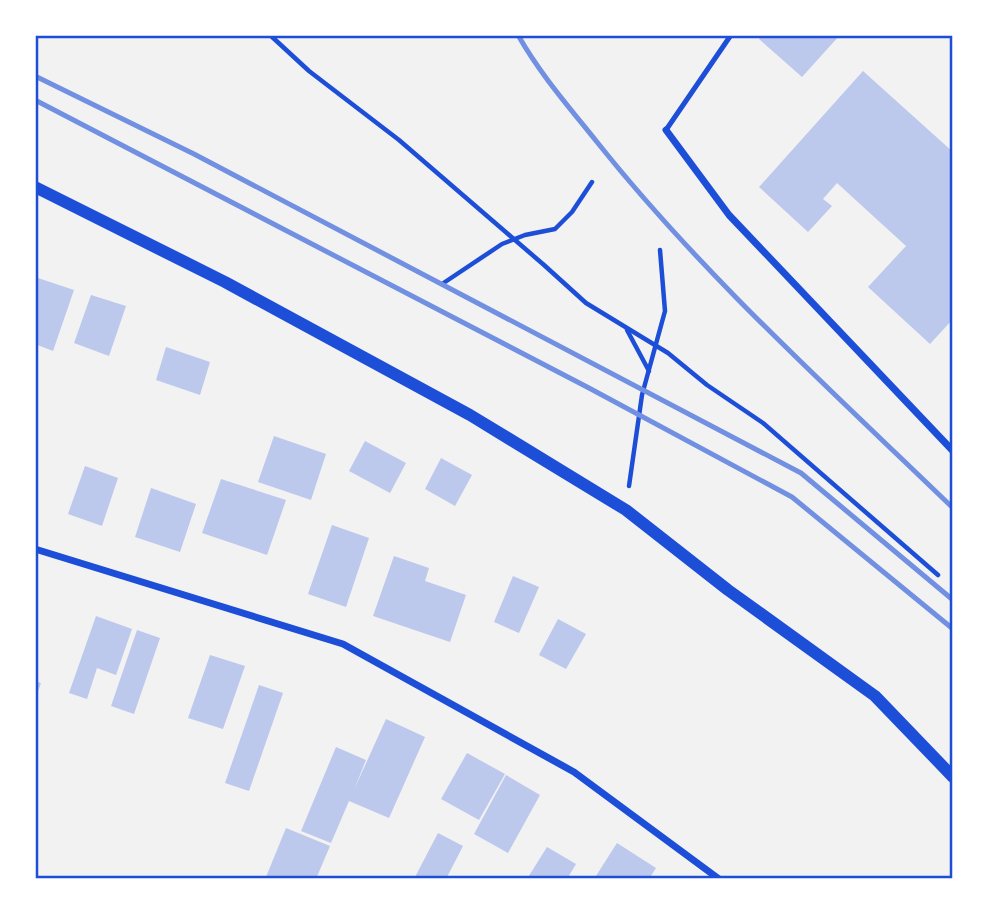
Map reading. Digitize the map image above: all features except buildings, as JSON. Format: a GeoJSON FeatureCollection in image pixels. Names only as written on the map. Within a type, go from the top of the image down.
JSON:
{"type":"FeatureCollection","features":[{"type":"Feature","properties":{"kind":"street"},"geometry":{"type":"LineString","coordinates":[[666,130],[729,215],[953,452]]}},
{"type":"Feature","properties":{"kind":"street"},"geometry":{"type":"LineString","coordinates":[[35,187],[225,282],[446,402],[626,510],[728,590],[875,696],[953,777]]}},
{"type":"Feature","properties":{"kind":"street"},"geometry":{"type":"LineString","coordinates":[[35,549],[343,644],[574,772],[719,879]]}},
{"type":"Feature","properties":{"kind":"lane"},"geometry":{"type":"LineString","coordinates":[[666,130],[732,35]]}},
{"type":"Feature","properties":{"kind":"path"},"geometry":{"type":"LineString","coordinates":[[270,35],[309,71],[399,140],[586,303],[656,346],[763,424],[938,575]]}},
{"type":"Feature","properties":{"kind":"path"},"geometry":{"type":"LineString","coordinates":[[442,284],[502,244],[555,229],[572,212],[592,182]]}},
{"type":"Feature","properties":{"kind":"path"},"geometry":{"type":"LineString","coordinates":[[626,510],[638,414],[665,311],[660,250]]}},
{"type":"Feature","properties":{"kind":"path"},"geometry":{"type":"LineString","coordinates":[[624,326],[649,372]]}},
{"type":"Feature","properties":{"kind":"railway"},"geometry":{"type":"LineString","coordinates":[[518,35],[566,103],[680,239],[769,331],[953,508]]}},
{"type":"Feature","properties":{"kind":"railway"},"geometry":{"type":"LineString","coordinates":[[35,76],[194,154],[801,473],[953,600]]}},
{"type":"Feature","properties":{"kind":"railway"},"geometry":{"type":"LineString","coordinates":[[35,100],[589,388],[792,497],[953,629]]}}]}
